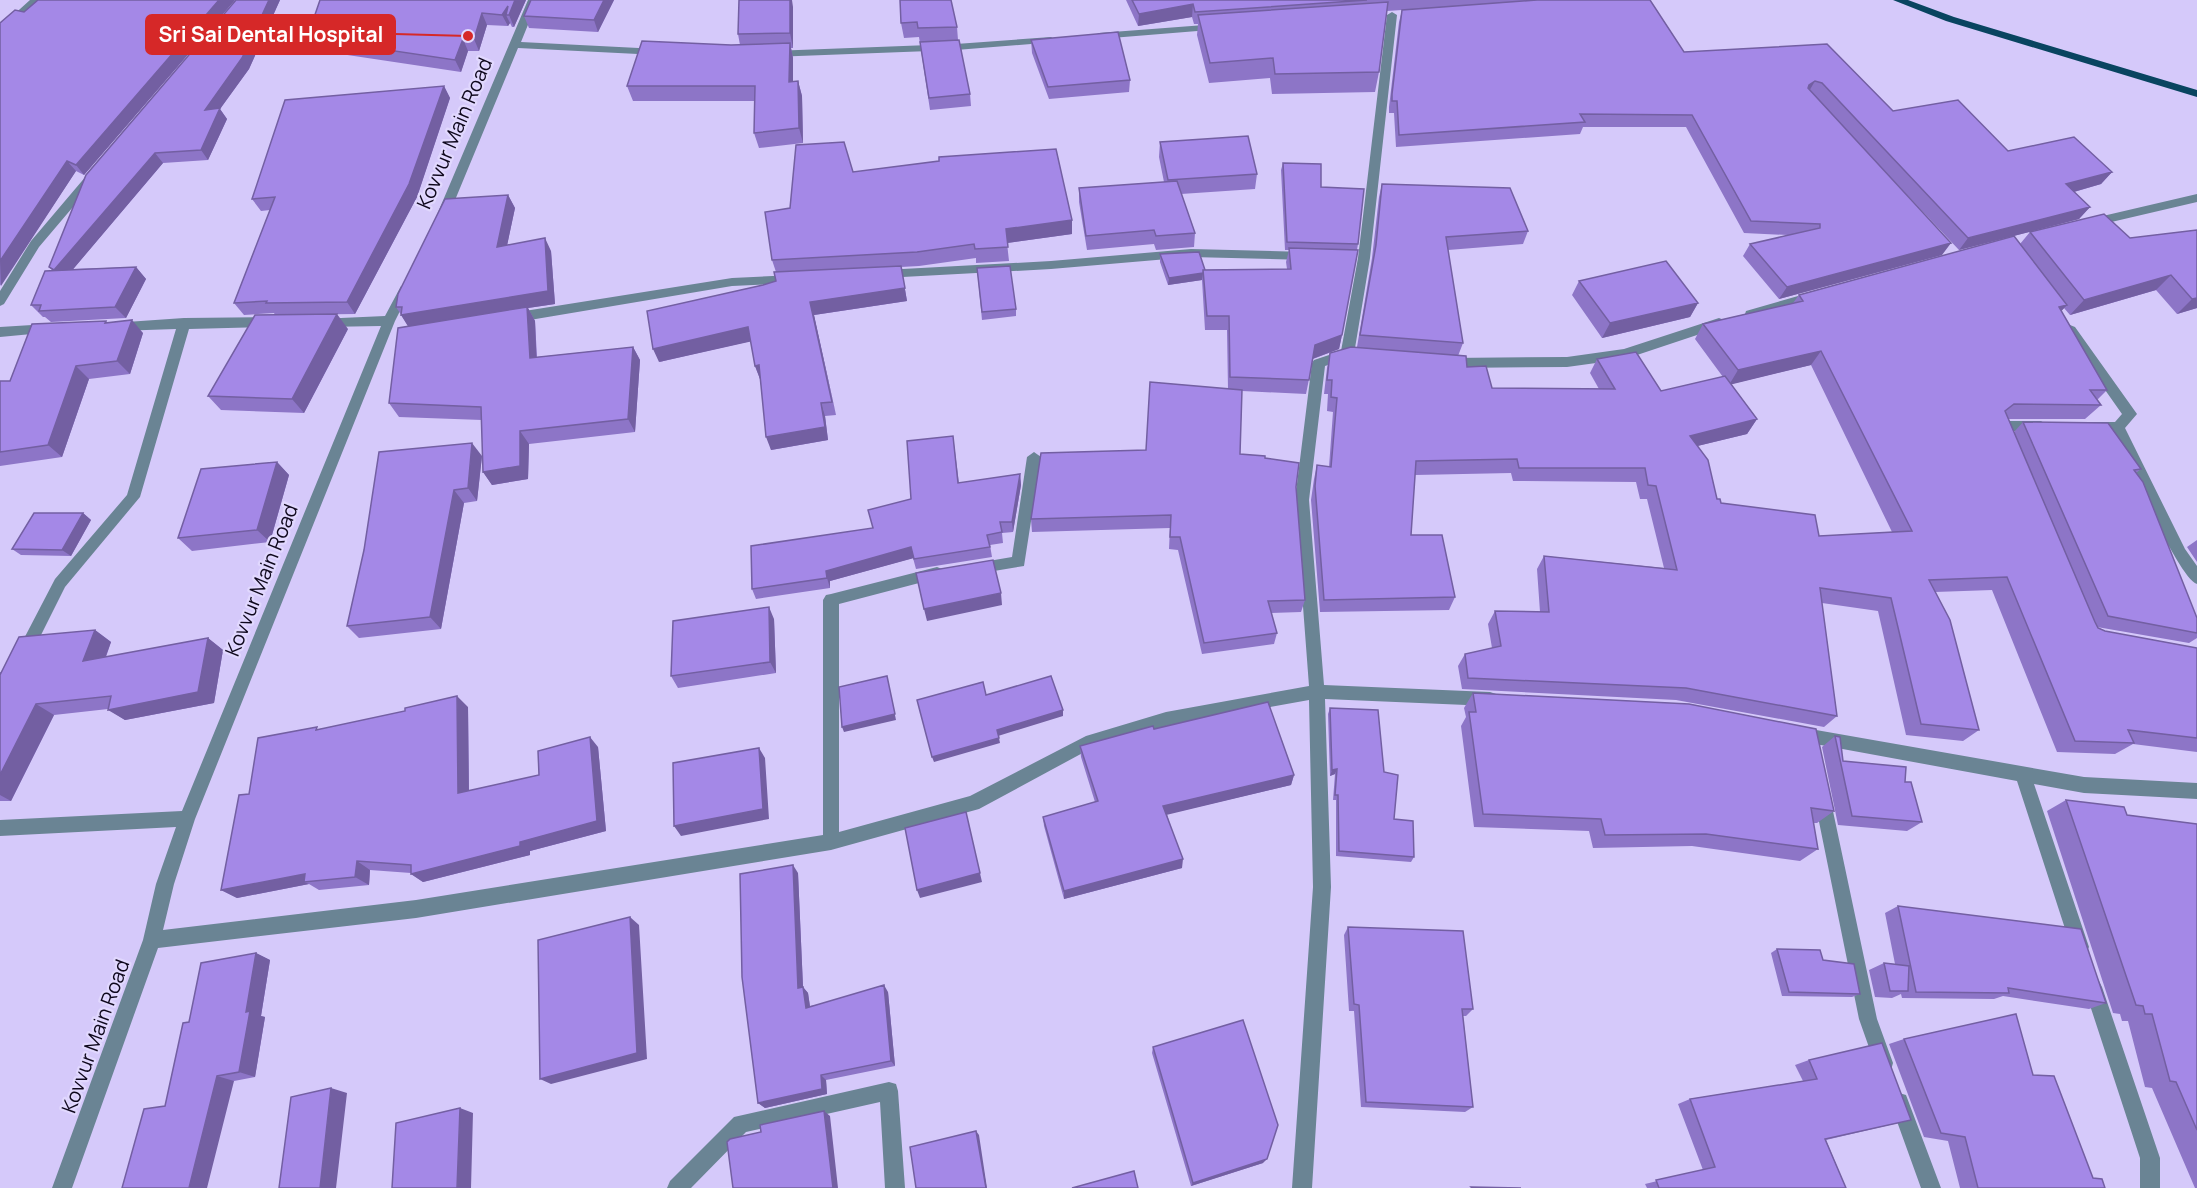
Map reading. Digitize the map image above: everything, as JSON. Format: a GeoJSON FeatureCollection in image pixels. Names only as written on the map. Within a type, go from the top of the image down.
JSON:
{"type":"FeatureCollection","features":[{"type":"Feature","properties":{"kind":"main road"},"geometry":{"type":"LineString","coordinates":[[1898,0],[1950,19],[2197,94]]}},
{"type":"Feature","properties":{"kind":"street"},"geometry":{"type":"LineString","coordinates":[[0,33],[36,0]]}},
{"type":"Feature","properties":{"kind":"street","name":"Kovvur Main Road"},"geometry":{"type":"LineString","coordinates":[[433,234],[533,0]]}},
{"type":"Feature","properties":{"kind":"street"},"geometry":{"type":"LineString","coordinates":[[1302,1188],[1322,888],[1317,692],[1302,500],[1319,363],[1353,354],[1358,258],[1392,15]]}},
{"type":"Feature","properties":{"kind":"street"},"geometry":{"type":"LineString","coordinates":[[1084,37],[1234,26]]}},
{"type":"Feature","properties":{"kind":"street"},"geometry":{"type":"LineString","coordinates":[[758,54],[956,47],[1060,39]]}},
{"type":"Feature","properties":{"kind":"street"},"geometry":{"type":"LineString","coordinates":[[514,45],[665,52]]}},
{"type":"Feature","properties":{"kind":"street"},"geometry":{"type":"LineString","coordinates":[[0,301],[34,244],[96,172]]}},
{"type":"Feature","properties":{"kind":"street"},"geometry":{"type":"LineString","coordinates":[[2076,226],[2197,198]]}},
{"type":"Feature","properties":{"kind":"street"},"geometry":{"type":"LineString","coordinates":[[874,274],[1051,265],[1191,253],[1318,256]]}},
{"type":"Feature","properties":{"kind":"street","name":"Kovvur Main Road"},"geometry":{"type":"LineString","coordinates":[[62,1188],[152,940],[165,884],[187,819],[387,338],[388,321],[413,273]]}},
{"type":"Feature","properties":{"kind":"street"},"geometry":{"type":"LineString","coordinates":[[498,320],[732,282],[803,278]]}},
{"type":"Feature","properties":{"kind":"street"},"geometry":{"type":"LineString","coordinates":[[1431,361],[1466,364],[1567,362],[1625,354],[1692,330],[1825,293]]}},
{"type":"Feature","properties":{"kind":"street"},"geometry":{"type":"LineString","coordinates":[[2063,320],[2130,414],[2118,427],[2082,427]]}},
{"type":"Feature","properties":{"kind":"street"},"geometry":{"type":"LineString","coordinates":[[309,322],[388,321]]}},
{"type":"Feature","properties":{"kind":"street"},"geometry":{"type":"LineString","coordinates":[[104,326],[286,322]]}},
{"type":"Feature","properties":{"kind":"street"},"geometry":{"type":"LineString","coordinates":[[20,662],[60,583],[133,497],[184,323]]}},
{"type":"Feature","properties":{"kind":"street"},"geometry":{"type":"LineString","coordinates":[[0,332],[58,329]]}},
{"type":"Feature","properties":{"kind":"street"},"geometry":{"type":"LineString","coordinates":[[2009,448],[2000,426],[2059,426]]}},
{"type":"Feature","properties":{"kind":"street"},"geometry":{"type":"LineString","coordinates":[[2118,427],[2180,553],[2197,578]]}},
{"type":"Feature","properties":{"kind":"street"},"geometry":{"type":"LineString","coordinates":[[831,842],[831,600],[929,574],[1019,562],[1034,457]]}},
{"type":"Feature","properties":{"kind":"street"},"geometry":{"type":"LineString","coordinates":[[152,940],[416,909],[831,842],[973,803],[1086,743],[1166,719],[1317,692],[1501,699]]}},
{"type":"Feature","properties":{"kind":"street"},"geometry":{"type":"LineString","coordinates":[[1787,731],[2084,785],[2197,791]]}},
{"type":"Feature","properties":{"kind":"street"},"geometry":{"type":"LineString","coordinates":[[1809,736],[1814,758]]}},
{"type":"Feature","properties":{"kind":"street"},"geometry":{"type":"LineString","coordinates":[[2023,775],[2150,1158],[2150,1188]]}},
{"type":"Feature","properties":{"kind":"street"},"geometry":{"type":"LineString","coordinates":[[1818,781],[1868,1019],[1931,1188]]}},
{"type":"Feature","properties":{"kind":"street"},"geometry":{"type":"LineString","coordinates":[[0,828],[187,819]]}},
{"type":"Feature","properties":{"kind":"street"},"geometry":{"type":"LineString","coordinates":[[677,1188],[741,1124],[889,1091],[895,1188]]}},
{"type":"Feature","properties":{"kind":"building"},"geometry":{"type":"Polygon","coordinates":[[[38,0],[219,0],[76,165],[67,161],[0,261],[0,23],[15,10],[24,12],[38,0]]]}},
{"type":"Feature","properties":{"kind":"building"},"geometry":{"type":"Polygon","coordinates":[[[236,0],[269,0],[242,58],[205,110],[220,108],[201,150],[155,153],[54,270],[49,267],[86,175],[236,0]]]}},
{"type":"Feature","properties":{"kind":"building"},"geometry":{"type":"Polygon","coordinates":[[[320,0],[515,0],[509,15],[506,15],[508,6],[502,15],[482,13],[474,39],[463,39],[455,60],[307,38],[320,0]]]}},
{"type":"Feature","properties":{"kind":"building"},"geometry":{"type":"Polygon","coordinates":[[[531,0],[604,0],[594,20],[524,16],[531,0]]]}},
{"type":"Feature","properties":{"kind":"building"},"geometry":{"type":"Polygon","coordinates":[[[739,0],[790,0],[790,33],[738,34],[739,0]]]}},
{"type":"Feature","properties":{"kind":"building"},"geometry":{"type":"Polygon","coordinates":[[[900,0],[951,0],[957,27],[918,28],[917,22],[901,23],[900,0]]]}},
{"type":"Feature","properties":{"kind":"building"},"geometry":{"type":"Polygon","coordinates":[[[1132,0],[1367,0],[1195,12],[1193,4],[1139,14],[1132,0]]]}},
{"type":"Feature","properties":{"kind":"building"},"geometry":{"type":"Polygon","coordinates":[[[1537,0],[1650,0],[1684,52],[1827,44],[1893,111],[1958,100],[2008,151],[2074,137],[2112,172],[2066,184],[2090,207],[1968,238],[1822,83],[1815,81],[1808,88],[1951,243],[1787,287],[1750,244],[1820,228],[1820,224],[1751,221],[1692,115],[1580,114],[1585,122],[1399,135],[1397,101],[1392,101],[1392,94],[1402,10],[1537,0]]]}},
{"type":"Feature","properties":{"kind":"building"},"geometry":{"type":"Polygon","coordinates":[[[1388,2],[1379,72],[1275,74],[1273,58],[1210,63],[1198,15],[1388,2]]]}},
{"type":"Feature","properties":{"kind":"building"},"geometry":{"type":"Polygon","coordinates":[[[1118,32],[1130,80],[1048,87],[1031,40],[1118,32]]]}},
{"type":"Feature","properties":{"kind":"building"},"geometry":{"type":"Polygon","coordinates":[[[959,40],[970,94],[929,98],[920,42],[959,40]]]}},
{"type":"Feature","properties":{"kind":"building"},"geometry":{"type":"Polygon","coordinates":[[[642,41],[731,45],[790,43],[789,82],[798,81],[799,128],[754,133],[755,86],[627,86],[642,41]]]}},
{"type":"Feature","properties":{"kind":"building"},"geometry":{"type":"Polygon","coordinates":[[[444,86],[409,184],[347,302],[234,303],[275,197],[252,199],[285,100],[444,86]]]}},
{"type":"Feature","properties":{"kind":"building"},"geometry":{"type":"Polygon","coordinates":[[[1248,136],[1257,174],[1168,180],[1160,142],[1248,136]]]}},
{"type":"Feature","properties":{"kind":"building"},"geometry":{"type":"Polygon","coordinates":[[[844,142],[853,172],[939,161],[939,157],[1056,149],[1072,220],[1006,229],[1008,247],[975,249],[974,244],[917,252],[772,260],[765,212],[790,208],[796,145],[844,142]]]}},
{"type":"Feature","properties":{"kind":"building"},"geometry":{"type":"Polygon","coordinates":[[[1283,163],[1321,164],[1321,187],[1364,189],[1358,244],[1287,242],[1283,163]]]}},
{"type":"Feature","properties":{"kind":"building"},"geometry":{"type":"Polygon","coordinates":[[[1177,181],[1195,233],[1156,236],[1154,230],[1086,236],[1079,188],[1177,181]]]}},
{"type":"Feature","properties":{"kind":"building"},"geometry":{"type":"Polygon","coordinates":[[[1382,184],[1510,188],[1528,231],[1446,237],[1463,343],[1360,335],[1376,245],[1382,184]]]}},
{"type":"Feature","properties":{"kind":"building"},"geometry":{"type":"Polygon","coordinates":[[[508,195],[497,247],[545,238],[548,291],[401,315],[402,307],[396,307],[398,294],[445,199],[508,195]]]}},
{"type":"Feature","properties":{"kind":"building"},"geometry":{"type":"Polygon","coordinates":[[[2104,214],[2130,238],[2197,230],[2197,298],[2192,299],[2171,275],[2084,300],[2030,232],[2104,214]]]}},
{"type":"Feature","properties":{"kind":"building"},"geometry":{"type":"Polygon","coordinates":[[[2014,236],[2067,305],[2059,307],[2107,390],[2090,390],[2101,405],[2014,404],[2005,411],[2098,628],[2197,648],[2197,738],[2128,730],[2134,743],[2075,741],[2007,577],[1929,580],[1950,620],[1979,730],[1921,724],[1891,598],[1820,588],[1837,716],[1686,688],[1468,678],[1465,654],[1501,646],[1495,611],[1549,612],[1544,556],[1677,570],[1656,486],[1648,485],[1645,468],[1519,468],[1517,459],[1416,461],[1411,535],[1442,535],[1455,597],[1324,600],[1315,486],[1317,465],[1331,467],[1337,398],[1331,397],[1332,380],[1327,380],[1330,353],[1351,347],[1466,356],[1467,367],[1486,366],[1492,388],[1615,389],[1597,359],[1636,352],[1661,391],[1725,376],[1757,419],[1690,436],[1708,460],[1717,499],[1720,499],[1721,503],[1815,515],[1819,536],[1912,531],[1821,351],[1738,370],[1703,324],[1803,301],[1799,295],[2014,236]]]}},
{"type":"Feature","properties":{"kind":"building"},"geometry":{"type":"Polygon","coordinates":[[[1289,248],[1358,250],[1342,335],[1315,345],[1309,380],[1230,377],[1229,316],[1207,316],[1203,270],[1291,269],[1289,248]]]}},
{"type":"Feature","properties":{"kind":"building"},"geometry":{"type":"Polygon","coordinates":[[[1199,252],[1205,270],[1203,273],[1169,278],[1160,254],[1199,252]]]}},
{"type":"Feature","properties":{"kind":"building"},"geometry":{"type":"Polygon","coordinates":[[[1666,261],[1698,303],[1610,323],[1579,281],[1666,261]]]}},
{"type":"Feature","properties":{"kind":"building"},"geometry":{"type":"Polygon","coordinates":[[[901,266],[905,288],[810,302],[832,402],[821,403],[825,427],[766,437],[759,365],[755,366],[748,327],[653,349],[647,311],[763,285],[776,281],[774,272],[901,266]]]}},
{"type":"Feature","properties":{"kind":"building"},"geometry":{"type":"Polygon","coordinates":[[[1010,266],[1016,309],[982,312],[977,268],[1010,266]]]}},
{"type":"Feature","properties":{"kind":"building"},"geometry":{"type":"Polygon","coordinates":[[[136,267],[115,307],[39,311],[41,305],[31,305],[45,271],[136,267]]]}},
{"type":"Feature","properties":{"kind":"building"},"geometry":{"type":"Polygon","coordinates":[[[527,307],[530,358],[633,347],[628,419],[520,431],[520,466],[483,472],[481,407],[389,403],[398,328],[527,307]]]}},
{"type":"Feature","properties":{"kind":"building"},"geometry":{"type":"Polygon","coordinates":[[[337,314],[292,399],[208,396],[255,315],[337,314]]]}},
{"type":"Feature","properties":{"kind":"building"},"geometry":{"type":"Polygon","coordinates":[[[132,320],[117,361],[76,366],[48,445],[0,452],[0,381],[10,381],[32,324],[106,321],[105,323],[132,320]]]}},
{"type":"Feature","properties":{"kind":"building"},"geometry":{"type":"Polygon","coordinates":[[[1150,382],[1242,390],[1240,454],[1299,463],[1296,487],[1305,600],[1268,601],[1277,633],[1204,643],[1180,537],[1170,537],[1171,515],[1031,519],[1041,453],[1146,450],[1150,382]]]}},
{"type":"Feature","properties":{"kind":"building"},"geometry":{"type":"Polygon","coordinates":[[[2023,422],[2108,423],[2141,469],[2134,470],[2143,482],[2197,618],[2197,633],[2108,616],[2023,422]]]}},
{"type":"Feature","properties":{"kind":"building"},"geometry":{"type":"Polygon","coordinates":[[[953,436],[958,483],[1020,474],[1012,522],[1000,522],[1002,532],[987,535],[990,547],[914,559],[911,547],[826,571],[827,578],[752,589],[751,546],[873,528],[868,510],[911,499],[907,441],[953,436]]]}},
{"type":"Feature","properties":{"kind":"building"},"geometry":{"type":"Polygon","coordinates":[[[472,443],[468,488],[454,490],[430,617],[347,626],[364,550],[379,452],[472,443]]]}},
{"type":"Feature","properties":{"kind":"building"},"geometry":{"type":"Polygon","coordinates":[[[277,462],[257,530],[178,538],[201,469],[277,462]]]}},
{"type":"Feature","properties":{"kind":"building"},"geometry":{"type":"Polygon","coordinates":[[[34,513],[83,513],[62,550],[12,549],[34,513]]]}},
{"type":"Feature","properties":{"kind":"building"},"geometry":{"type":"Polygon","coordinates":[[[993,560],[1001,593],[924,609],[916,573],[993,560]]]}},
{"type":"Feature","properties":{"kind":"building"},"geometry":{"type":"Polygon","coordinates":[[[769,607],[770,662],[671,676],[673,621],[769,607]]]}},
{"type":"Feature","properties":{"kind":"building"},"geometry":{"type":"Polygon","coordinates":[[[95,630],[83,661],[208,638],[198,692],[108,710],[111,696],[36,704],[0,775],[0,675],[19,637],[95,630]]]}},
{"type":"Feature","properties":{"kind":"building"},"geometry":{"type":"Polygon","coordinates":[[[887,676],[895,714],[842,727],[839,687],[887,676]]]}},
{"type":"Feature","properties":{"kind":"building"},"geometry":{"type":"Polygon","coordinates":[[[1051,676],[1063,710],[997,730],[999,738],[932,757],[917,700],[983,682],[986,695],[1051,676]]]}},
{"type":"Feature","properties":{"kind":"building"},"geometry":{"type":"Polygon","coordinates":[[[1473,693],[1689,704],[1816,729],[1834,811],[1811,808],[1818,849],[1706,834],[1605,835],[1601,819],[1483,814],[1469,712],[1476,712],[1473,693]]]}},
{"type":"Feature","properties":{"kind":"building"},"geometry":{"type":"Polygon","coordinates":[[[457,696],[458,793],[539,775],[538,751],[590,737],[597,821],[520,842],[520,846],[411,874],[411,865],[357,861],[355,877],[304,882],[305,874],[221,890],[239,795],[249,794],[258,738],[317,727],[316,730],[405,711],[405,708],[457,696]]]}},
{"type":"Feature","properties":{"kind":"building"},"geometry":{"type":"Polygon","coordinates":[[[1268,702],[1294,775],[1163,806],[1183,859],[1064,891],[1043,817],[1098,801],[1080,746],[1153,726],[1154,729],[1268,702]]]}},
{"type":"Feature","properties":{"kind":"building"},"geometry":{"type":"Polygon","coordinates":[[[1330,708],[1378,710],[1384,772],[1398,775],[1394,819],[1413,821],[1414,857],[1339,851],[1338,795],[1335,795],[1337,769],[1332,770],[1330,708]]]}},
{"type":"Feature","properties":{"kind":"building"},"geometry":{"type":"Polygon","coordinates":[[[1835,736],[1840,737],[1843,761],[1906,767],[1905,782],[1911,782],[1922,822],[1852,816],[1835,736]]]}},
{"type":"Feature","properties":{"kind":"building"},"geometry":{"type":"Polygon","coordinates":[[[759,748],[763,809],[674,826],[673,763],[759,748]]]}},
{"type":"Feature","properties":{"kind":"building"},"geometry":{"type":"Polygon","coordinates":[[[2066,800],[2124,807],[2127,815],[2197,824],[2197,1130],[2176,1082],[2170,1081],[2152,1014],[2145,1014],[2143,1006],[2136,1005],[2066,800]]]}},
{"type":"Feature","properties":{"kind":"building"},"geometry":{"type":"Polygon","coordinates":[[[966,812],[980,873],[917,890],[905,828],[966,812]]]}},
{"type":"Feature","properties":{"kind":"building"},"geometry":{"type":"Polygon","coordinates":[[[793,865],[798,988],[803,987],[806,1008],[884,985],[891,1061],[821,1075],[822,1089],[758,1103],[742,977],[740,874],[793,865]]]}},
{"type":"Feature","properties":{"kind":"building"},"geometry":{"type":"Polygon","coordinates":[[[1898,906],[2081,929],[2106,1003],[2008,988],[2009,993],[1916,992],[1898,906]]]}},
{"type":"Feature","properties":{"kind":"building"},"geometry":{"type":"Polygon","coordinates":[[[630,917],[637,1053],[540,1079],[538,940],[630,917]]]}},
{"type":"Feature","properties":{"kind":"building"},"geometry":{"type":"Polygon","coordinates":[[[1348,927],[1463,931],[1473,1009],[1462,1009],[1473,1107],[1366,1102],[1359,1005],[1354,1004],[1348,927]]]}},
{"type":"Feature","properties":{"kind":"building"},"geometry":{"type":"Polygon","coordinates":[[[1777,949],[1820,950],[1823,960],[1854,964],[1860,994],[1789,992],[1777,949]]]}},
{"type":"Feature","properties":{"kind":"building"},"geometry":{"type":"Polygon","coordinates":[[[256,953],[246,1012],[250,1011],[239,1072],[217,1076],[189,1188],[122,1188],[144,1109],[165,1106],[183,1023],[189,1022],[201,963],[256,953]]]}},
{"type":"Feature","properties":{"kind":"building"},"geometry":{"type":"Polygon","coordinates":[[[1884,963],[1909,966],[1908,991],[1890,991],[1884,963]]]}},
{"type":"Feature","properties":{"kind":"building"},"geometry":{"type":"Polygon","coordinates":[[[2016,1014],[2033,1075],[2054,1076],[2093,1178],[2102,1179],[2105,1188],[1978,1188],[1965,1137],[1941,1133],[1904,1039],[2016,1014]]]}},
{"type":"Feature","properties":{"kind":"building"},"geometry":{"type":"Polygon","coordinates":[[[1243,1020],[1278,1125],[1267,1159],[1193,1183],[1153,1047],[1243,1020]]]}},
{"type":"Feature","properties":{"kind":"building"},"geometry":{"type":"Polygon","coordinates":[[[1882,1043],[1911,1120],[1825,1139],[1846,1188],[1659,1188],[1656,1180],[1715,1167],[1690,1099],[1817,1079],[1809,1060],[1882,1043]]]}},
{"type":"Feature","properties":{"kind":"building"},"geometry":{"type":"Polygon","coordinates":[[[331,1088],[320,1188],[279,1188],[291,1097],[331,1088]]]}},
{"type":"Feature","properties":{"kind":"building"},"geometry":{"type":"Polygon","coordinates":[[[460,1108],[457,1188],[392,1188],[396,1123],[460,1108]]]}},
{"type":"Feature","properties":{"kind":"building"},"geometry":{"type":"Polygon","coordinates":[[[824,1111],[833,1188],[733,1188],[727,1142],[730,1139],[761,1132],[760,1125],[824,1111]]]}},
{"type":"Feature","properties":{"kind":"building"},"geometry":{"type":"Polygon","coordinates":[[[976,1131],[986,1188],[916,1188],[910,1147],[976,1131]]]}},
{"type":"Feature","properties":{"kind":"building"},"geometry":{"type":"Polygon","coordinates":[[[1134,1171],[1138,1188],[1072,1188],[1134,1171]]]}},
{"type":"Feature","properties":{"kind":"building"},"geometry":{"type":"Polygon","coordinates":[[[1471,1187],[1521,1188],[1472,1188],[1471,1187]]]}},
{"type":"Feature","properties":{"kind":"place","name":"Sri Sai Dental Hospital"},"geometry":{"type":"Point","coordinates":[468,36]}}]}
